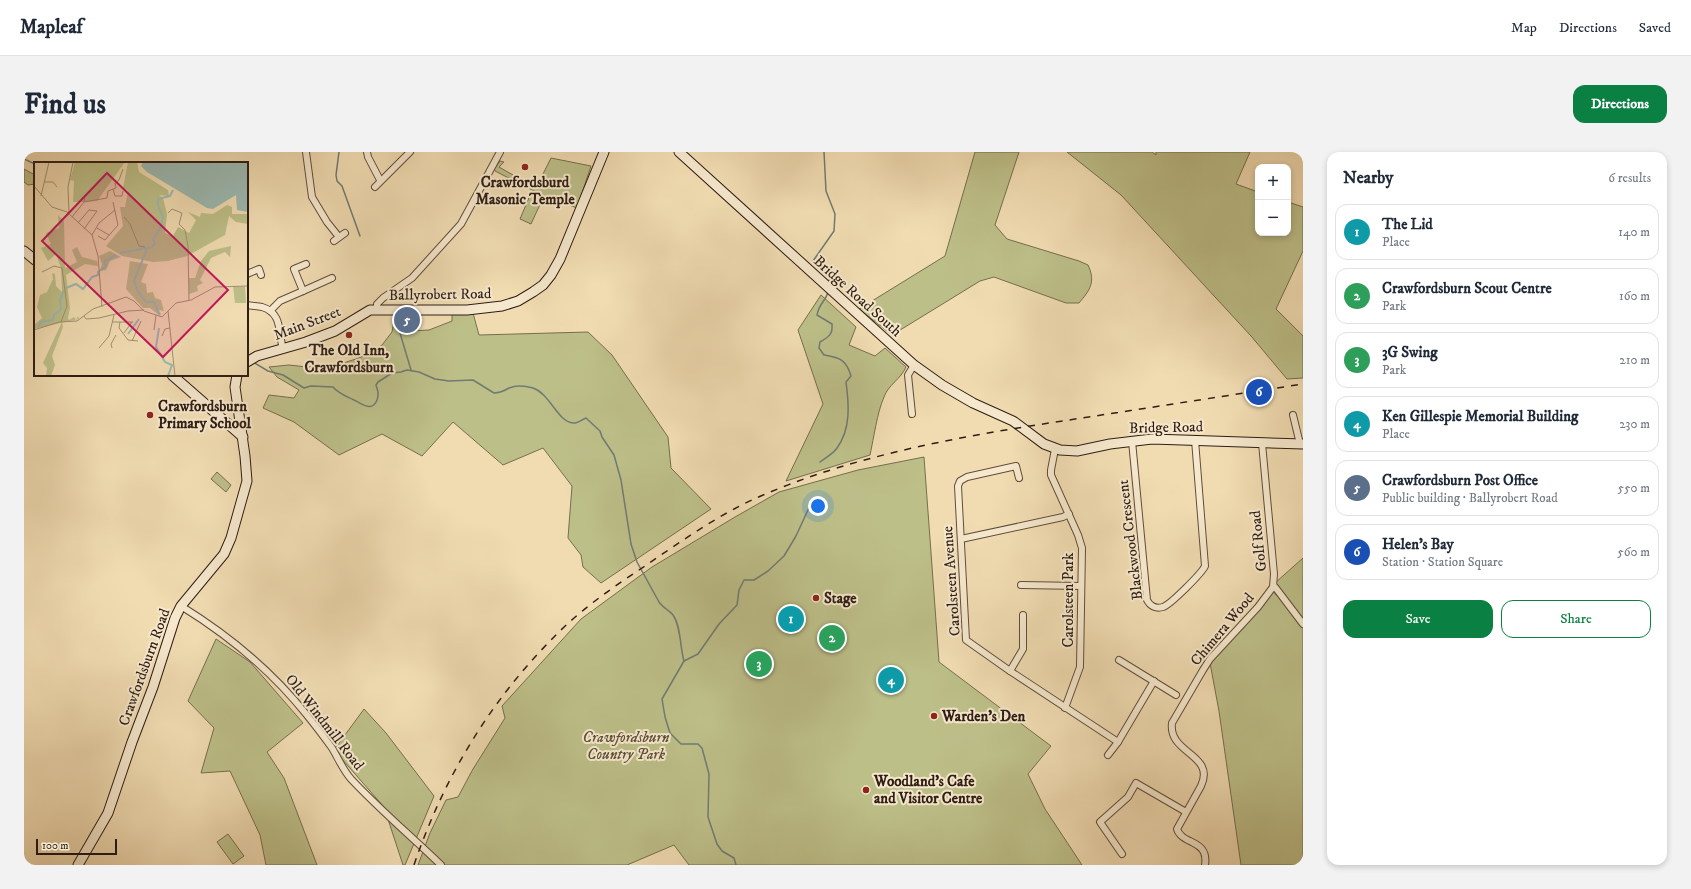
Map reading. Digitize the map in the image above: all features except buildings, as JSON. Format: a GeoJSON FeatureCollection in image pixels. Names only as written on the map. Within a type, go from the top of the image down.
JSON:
{"type":"FeatureCollection","features":[{"type":"Feature","properties":{"kind":"main road","name":"Ballyrobert Road"},"geometry":{"type":"LineString","coordinates":[[376,308],[462,310],[484,309],[518,301],[534,292],[543,285],[551,275],[560,259],[604,152]]}},
{"type":"Feature","properties":{"kind":"main road","name":"Bridge Road South"},"geometry":{"type":"LineString","coordinates":[[679,152],[914,365],[942,385],[972,402],[1013,421],[1034,436]]}},
{"type":"Feature","properties":{"kind":"main road"},"geometry":{"type":"LineString","coordinates":[[24,251],[34,259]]}},
{"type":"Feature","properties":{"kind":"main road","name":"Main Street"},"geometry":{"type":"LineString","coordinates":[[248,361],[257,356],[306,342],[335,330],[376,308]]}},
{"type":"Feature","properties":{"kind":"main road"},"geometry":{"type":"LineString","coordinates":[[173,376],[243,437]]}},
{"type":"Feature","properties":{"kind":"main road"},"geometry":{"type":"LineString","coordinates":[[237,376],[235,387],[243,437]]}},
{"type":"Feature","properties":{"kind":"main road","name":"Bridge Road"},"geometry":{"type":"LineString","coordinates":[[1034,436],[1044,444],[1056,449],[1077,451],[1132,440],[1159,439],[1302,445]]}},
{"type":"Feature","properties":{"kind":"main road","name":"Crawfordsburn Road"},"geometry":{"type":"LineString","coordinates":[[78,865],[108,813],[132,742],[153,687],[172,625],[181,606],[224,554],[231,538],[247,481],[243,437]]}},
{"type":"Feature","properties":{"kind":"street"},"geometry":{"type":"LineString","coordinates":[[306,152],[312,197],[337,239],[345,233]]}},
{"type":"Feature","properties":{"kind":"street"},"geometry":{"type":"LineString","coordinates":[[368,152],[368,157],[380,180]]}},
{"type":"Feature","properties":{"kind":"street"},"geometry":{"type":"LineString","coordinates":[[375,187],[380,180],[410,152]]}},
{"type":"Feature","properties":{"kind":"street"},"geometry":{"type":"LineString","coordinates":[[376,308],[377,304],[384,298],[412,278],[461,224],[500,152]]}},
{"type":"Feature","properties":{"kind":"street"},"geometry":{"type":"LineString","coordinates":[[303,291],[292,270],[306,264]]}},
{"type":"Feature","properties":{"kind":"street"},"geometry":{"type":"LineString","coordinates":[[248,274],[259,269]]}},
{"type":"Feature","properties":{"kind":"street"},"geometry":{"type":"LineString","coordinates":[[270,311],[280,301],[332,278]]}},
{"type":"Feature","properties":{"kind":"street"},"geometry":{"type":"LineString","coordinates":[[248,305],[264,308],[277,317],[283,349]]}},
{"type":"Feature","properties":{"kind":"street"},"geometry":{"type":"LineString","coordinates":[[912,414],[908,375],[914,365]]}},
{"type":"Feature","properties":{"kind":"street"},"geometry":{"type":"LineString","coordinates":[[1293,415],[1302,445]]}},
{"type":"Feature","properties":{"kind":"street","name":"Blackwood Crescent"},"geometry":{"type":"LineString","coordinates":[[1132,440],[1147,600],[1151,606],[1159,608],[1166,605],[1201,573],[1205,566],[1195,440]]}},
{"type":"Feature","properties":{"kind":"street","name":"Golf Road"},"geometry":{"type":"LineString","coordinates":[[1262,443],[1274,574],[1273,587],[1275,587],[1303,624]]}},
{"type":"Feature","properties":{"kind":"street","name":"Carolsteen Park"},"geometry":{"type":"LineString","coordinates":[[1056,449],[1051,475],[1081,543],[1080,667],[1065,708]]}},
{"type":"Feature","properties":{"kind":"street","name":"Carolsteen Avenue"},"geometry":{"type":"LineString","coordinates":[[1019,478],[1016,466],[967,477],[960,481],[958,489],[966,640],[1065,708],[1118,742]]}},
{"type":"Feature","properties":{"kind":"street"},"geometry":{"type":"LineString","coordinates":[[961,539],[1063,517],[1069,514]]}},
{"type":"Feature","properties":{"kind":"street"},"geometry":{"type":"LineString","coordinates":[[1021,585],[1081,586]]}},
{"type":"Feature","properties":{"kind":"street","name":"Chimera Wood"},"geometry":{"type":"LineString","coordinates":[[1204,865],[1205,856],[1200,847],[1177,830],[1177,827],[1203,783],[1204,771],[1198,760],[1175,740],[1172,727],[1174,719],[1207,664],[1258,607],[1273,587]]}},
{"type":"Feature","properties":{"kind":"street","name":"Old Windmill Road"},"geometry":{"type":"LineString","coordinates":[[181,606],[198,616],[257,661],[279,683],[309,718],[351,778],[441,865]]}},
{"type":"Feature","properties":{"kind":"street"},"geometry":{"type":"LineString","coordinates":[[1010,671],[1023,649],[1023,615]]}},
{"type":"Feature","properties":{"kind":"street"},"geometry":{"type":"LineString","coordinates":[[1120,660],[1176,694]]}},
{"type":"Feature","properties":{"kind":"street"},"geometry":{"type":"LineString","coordinates":[[1108,755],[1118,742],[1154,681]]}},
{"type":"Feature","properties":{"kind":"street"},"geometry":{"type":"LineString","coordinates":[[1122,854],[1100,822],[1128,796],[1136,783],[1186,812]]}},
{"type":"Feature","properties":{"kind":"green space"},"geometry":{"type":"Polygon","coordinates":[[[975,152],[1019,152],[995,225],[1007,239],[1088,265],[1092,276],[1091,286],[1079,303],[1066,303],[994,277],[980,281],[892,335],[859,309],[945,256],[975,152]]]}},
{"type":"Feature","properties":{"kind":"green space"},"geometry":{"type":"Polygon","coordinates":[[[1067,152],[1152,152],[1156,155],[1156,152],[1250,152],[1236,184],[1255,191],[1255,236],[1291,236],[1291,203],[1303,207],[1303,251],[1276,309],[1303,336],[1303,378],[1287,379],[1251,336],[1121,195],[1067,152]]]}},
{"type":"Feature","properties":{"kind":"green space"},"geometry":{"type":"Polygon","coordinates":[[[551,158],[591,166],[577,208],[540,194],[495,171],[494,169],[500,161],[504,162],[499,167],[536,188],[551,158]]]}},
{"type":"Feature","properties":{"kind":"green space"},"geometry":{"type":"Polygon","coordinates":[[[24,169],[34,174],[34,184],[28,185],[24,182],[24,169]]]}},
{"type":"Feature","properties":{"kind":"green space"},"geometry":{"type":"Polygon","coordinates":[[[531,193],[543,198],[531,224],[520,219],[531,193]]]}},
{"type":"Feature","properties":{"kind":"green space"},"geometry":{"type":"Polygon","coordinates":[[[821,295],[856,327],[849,345],[875,356],[885,348],[906,367],[888,389],[884,397],[870,455],[786,481],[823,404],[798,330],[821,295]]]}},
{"type":"Feature","properties":{"kind":"green space"},"geometry":{"type":"Polygon","coordinates":[[[452,313],[473,313],[479,335],[588,332],[612,355],[668,437],[671,468],[711,509],[601,583],[583,567],[581,555],[568,538],[572,486],[543,448],[503,465],[453,422],[422,456],[382,434],[339,455],[294,422],[263,408],[269,395],[294,398],[299,390],[277,377],[269,367],[289,365],[307,367],[340,364],[373,352],[382,345],[392,332],[395,315],[399,315],[405,325],[409,326],[409,331],[429,330],[452,321],[452,313]]]}},
{"type":"Feature","properties":{"kind":"green space","name":"Crawfordsburn Country Park"},"geometry":{"type":"Polygon","coordinates":[[[924,457],[939,662],[1051,746],[1028,774],[1045,809],[1082,865],[689,865],[674,845],[627,865],[418,865],[430,833],[446,800],[458,797],[473,769],[505,718],[502,706],[581,619],[652,567],[779,492],[858,470],[924,457]]]}},
{"type":"Feature","properties":{"kind":"green space"},"geometry":{"type":"Polygon","coordinates":[[[217,472],[231,485],[226,492],[211,479],[217,472]]]}},
{"type":"Feature","properties":{"kind":"green space"},"geometry":{"type":"Polygon","coordinates":[[[1303,558],[1303,865],[1241,865],[1219,711],[1210,663],[1246,625],[1273,591],[1277,596],[1280,591],[1275,583],[1303,558]]]}},
{"type":"Feature","properties":{"kind":"green space"},"geometry":{"type":"Polygon","coordinates":[[[216,639],[250,662],[303,723],[267,752],[284,778],[317,865],[266,865],[260,835],[230,771],[201,773],[214,728],[188,701],[216,639]]]}},
{"type":"Feature","properties":{"kind":"green space"},"geometry":{"type":"Polygon","coordinates":[[[364,709],[386,733],[434,796],[405,865],[403,865],[384,807],[334,750],[364,709]]]}},
{"type":"Feature","properties":{"kind":"green space"},"geometry":{"type":"Polygon","coordinates":[[[228,834],[244,856],[233,864],[217,842],[228,834]]]}},
{"type":"Feature","properties":{"kind":"waterway"},"geometry":{"type":"LineString","coordinates":[[339,152],[336,175],[337,181],[342,186],[360,236]]}},
{"type":"Feature","properties":{"kind":"waterway"},"geometry":{"type":"LineString","coordinates":[[824,152],[826,191],[835,214],[834,231],[813,261],[830,274],[829,283]]}},
{"type":"Feature","properties":{"kind":"waterway"},"geometry":{"type":"LineString","coordinates":[[24,159],[34,164]]}},
{"type":"Feature","properties":{"kind":"waterway"},"geometry":{"type":"LineString","coordinates":[[820,462],[835,450],[842,441],[845,433],[848,416],[846,382],[851,376],[847,366],[842,360],[824,355],[819,348],[820,342],[828,337],[832,330],[832,324],[817,315],[819,308],[828,292]]}},
{"type":"Feature","properties":{"kind":"waterway"},"geometry":{"type":"LineString","coordinates":[[397,323],[411,370]]}},
{"type":"Feature","properties":{"kind":"waterway"},"geometry":{"type":"LineString","coordinates":[[253,362],[268,371],[283,375],[304,388],[311,386],[333,387],[343,395],[369,407],[375,404],[377,400],[378,392],[376,385],[378,382],[392,373],[407,370],[419,372],[435,379],[449,381],[473,380],[494,393],[504,391],[515,386],[533,388],[545,396],[559,414],[569,422],[576,423],[586,418],[600,431],[602,437],[614,455],[621,480],[631,544],[637,562],[659,602],[673,615],[676,620],[684,661]]}},
{"type":"Feature","properties":{"kind":"waterway"},"geometry":{"type":"LineString","coordinates":[[736,865],[734,858],[722,851],[717,844],[708,817],[709,774],[702,748],[698,744],[681,744],[670,733],[665,717],[662,699],[684,661],[698,654],[719,624],[737,605],[739,590],[744,580],[754,580],[768,571],[784,556],[796,536],[813,499]]}},
{"type":"Feature","properties":{"kind":"railway"},"geometry":{"type":"LineString","coordinates":[[414,865],[439,802],[454,772],[489,715],[531,662],[564,627],[595,601],[709,523],[739,506],[787,485],[821,473],[924,445],[1030,426],[1303,384]]}},
{"type":"Feature","properties":{"kind":"place","name":"Crawfordsburd Masonic Temple"},"geometry":{"type":"Point","coordinates":[525,167]}},
{"type":"Feature","properties":{"kind":"place","name":"Crawfordsburn Post Office"},"geometry":{"type":"Point","coordinates":[407,320]}},
{"type":"Feature","properties":{"kind":"place","name":"The Old Inn, Crawfordsburn"},"geometry":{"type":"Point","coordinates":[349,335]}},
{"type":"Feature","properties":{"kind":"place","name":"Helen's Bay"},"geometry":{"type":"Point","coordinates":[1259,392]}},
{"type":"Feature","properties":{"kind":"place","name":"Crawfordsburn Primary School"},"geometry":{"type":"Point","coordinates":[150,415]}},
{"type":"Feature","properties":{"kind":"place","name":"Stage"},"geometry":{"type":"Point","coordinates":[816,598]}},
{"type":"Feature","properties":{"kind":"place","name":"The Lid"},"geometry":{"type":"Point","coordinates":[791,619]}},
{"type":"Feature","properties":{"kind":"place","name":"Crawfordsburn Scout Centre"},"geometry":{"type":"Point","coordinates":[832,638]}},
{"type":"Feature","properties":{"kind":"place","name":"3G Swing"},"geometry":{"type":"Point","coordinates":[759,664]}},
{"type":"Feature","properties":{"kind":"place","name":"Ken Gillespie Memorial Building"},"geometry":{"type":"Point","coordinates":[891,680]}},
{"type":"Feature","properties":{"kind":"place","name":"Warden's Den"},"geometry":{"type":"Point","coordinates":[934,716]}},
{"type":"Feature","properties":{"kind":"place","name":"Woodland's Cafe and Visitor Centre"},"geometry":{"type":"Point","coordinates":[866,790]}}]}
